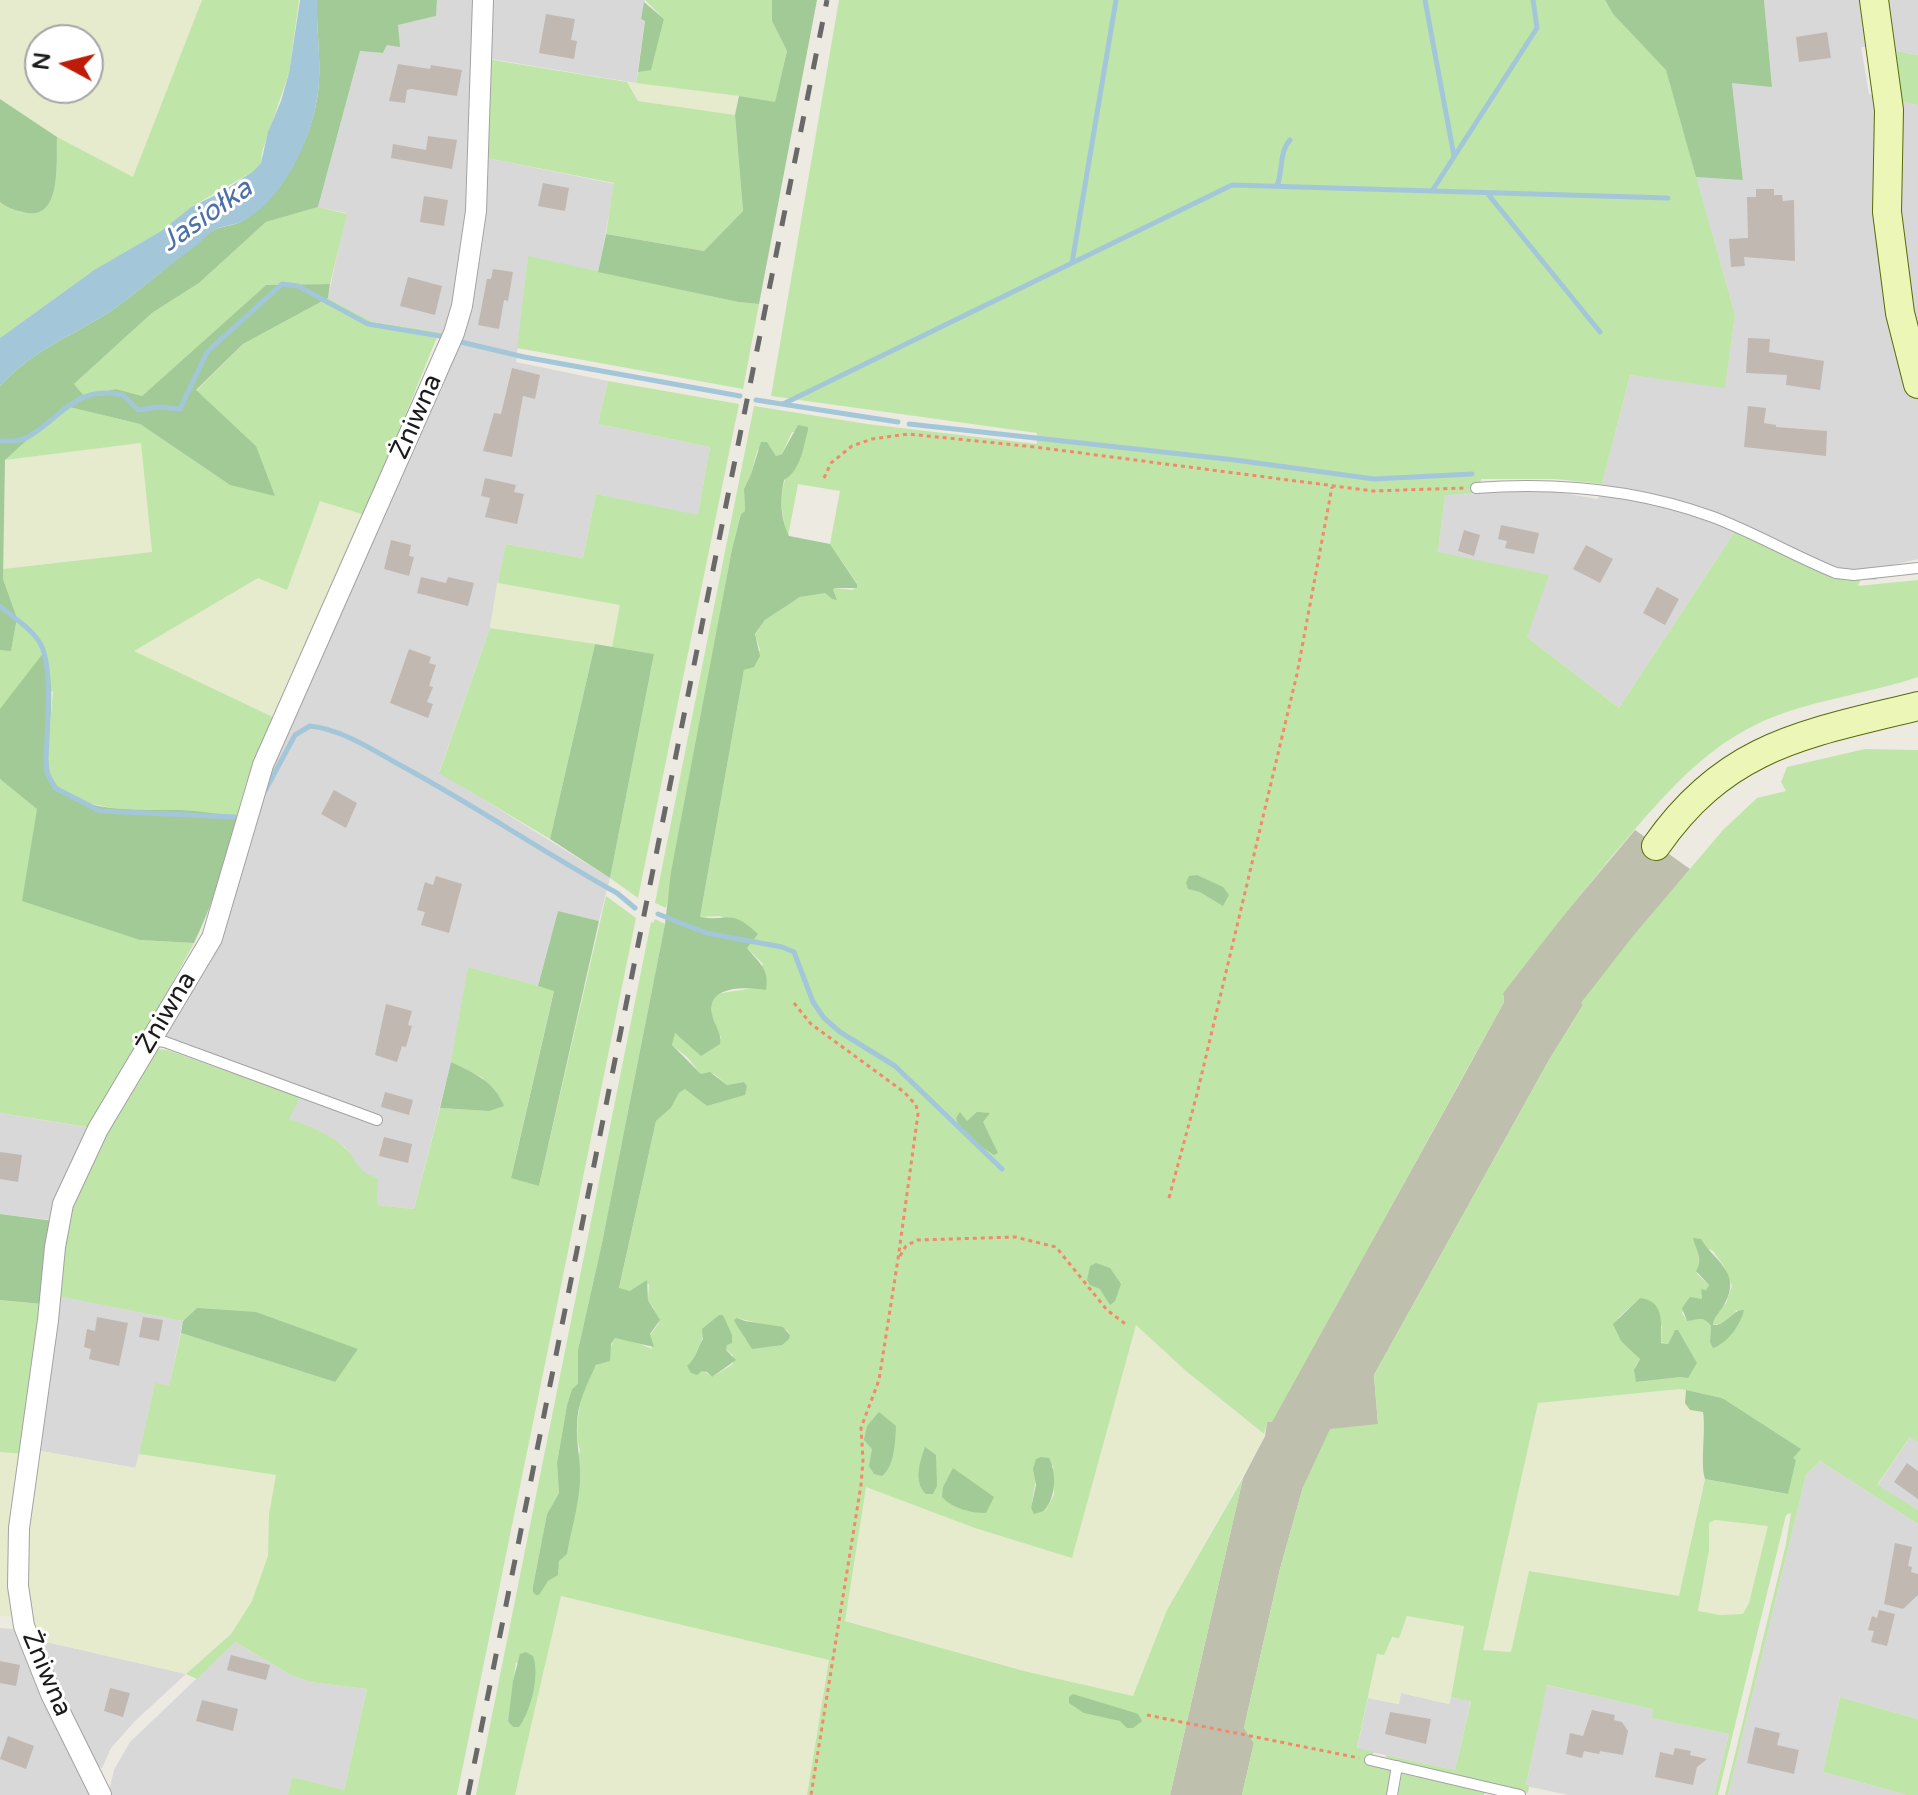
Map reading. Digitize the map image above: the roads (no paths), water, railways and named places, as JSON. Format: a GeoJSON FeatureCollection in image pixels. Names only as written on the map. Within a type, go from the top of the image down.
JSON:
{"type":"FeatureCollection","features":[{"type":"Feature","properties":{"kind":"street","name":"Żniwna"},"geometry":{"type":"LineString","coordinates":[[101,1795],[51,1694],[24,1626],[18,1586],[19,1528],[63,1204],[98,1129],[212,938],[263,765],[454,333],[462,306],[476,211],[483,0]]}},
{"type":"Feature","properties":{"kind":"street"},"geometry":{"type":"LineString","coordinates":[[1874,0],[1889,110],[1889,226],[1900,313],[1918,384]]}},
{"type":"Feature","properties":{"kind":"street"},"geometry":{"type":"LineString","coordinates":[[1656,846],[1672,824],[1704,791],[1755,755],[1788,740],[1918,706]]}},
{"type":"Feature","properties":{"kind":"lane"},"geometry":{"type":"LineString","coordinates":[[1476,488],[1548,484],[1614,493],[1714,518],[1836,573],[1854,575],[1918,568]]}},
{"type":"Feature","properties":{"kind":"lane"},"geometry":{"type":"LineString","coordinates":[[151,1040],[165,1042],[377,1120]]}},
{"type":"Feature","properties":{"kind":"lane"},"geometry":{"type":"LineString","coordinates":[[1370,1760],[1520,1795]]}},
{"type":"Feature","properties":{"kind":"lane"},"geometry":{"type":"LineString","coordinates":[[1392,1795],[1397,1766]]}},
{"type":"Feature","properties":{"kind":"water","name":"Jasiołka"},"geometry":{"type":"Polygon","coordinates":[[[300,0],[317,0],[318,95],[305,141],[281,186],[258,211],[241,222],[211,232],[125,301],[42,351],[0,386],[0,338],[94,270],[161,231],[191,207],[222,192],[261,163],[268,132],[289,73],[300,0]]]}},
{"type":"Feature","properties":{"kind":"waterway"},"geometry":{"type":"LineString","coordinates":[[1072,263],[1116,0]]}},
{"type":"Feature","properties":{"kind":"waterway"},"geometry":{"type":"LineString","coordinates":[[1425,0],[1454,156]]}},
{"type":"Feature","properties":{"kind":"waterway"},"geometry":{"type":"LineString","coordinates":[[1432,191],[1537,28],[1533,0]]}},
{"type":"Feature","properties":{"kind":"waterway"},"geometry":{"type":"LineString","coordinates":[[1277,186],[1284,150],[1290,140]]}},
{"type":"Feature","properties":{"kind":"waterway"},"geometry":{"type":"LineString","coordinates":[[783,404],[1232,185],[1668,198]]}},
{"type":"Feature","properties":{"kind":"waterway"},"geometry":{"type":"LineString","coordinates":[[1487,193],[1600,332]]}},
{"type":"Feature","properties":{"kind":"waterway"},"geometry":{"type":"LineString","coordinates":[[0,441],[26,438],[69,406],[92,395],[123,395],[138,410],[159,407],[180,409],[207,352],[282,284],[298,286],[368,324],[446,337]]}},
{"type":"Feature","properties":{"kind":"waterway"},"geometry":{"type":"LineString","coordinates":[[461,342],[524,357],[740,396]]}},
{"type":"Feature","properties":{"kind":"waterway"},"geometry":{"type":"LineString","coordinates":[[756,400],[898,422]]}},
{"type":"Feature","properties":{"kind":"waterway"},"geometry":{"type":"LineString","coordinates":[[909,424],[1235,460],[1374,479],[1472,474]]}},
{"type":"Feature","properties":{"kind":"waterway"},"geometry":{"type":"LineString","coordinates":[[0,606],[33,634],[45,655],[48,684],[47,773],[55,788],[100,811],[235,817]]}},
{"type":"Feature","properties":{"kind":"waterway"},"geometry":{"type":"LineString","coordinates":[[265,791],[295,735],[310,726],[333,731],[455,796],[617,893],[635,908]]}},
{"type":"Feature","properties":{"kind":"waterway"},"geometry":{"type":"LineString","coordinates":[[658,914],[706,933],[794,952],[813,1002],[824,1018],[840,1032],[895,1066],[1002,1169]]}},
{"type":"Feature","properties":{"kind":"railway"},"geometry":{"type":"LineString","coordinates":[[468,1795],[827,0]]}}]}
